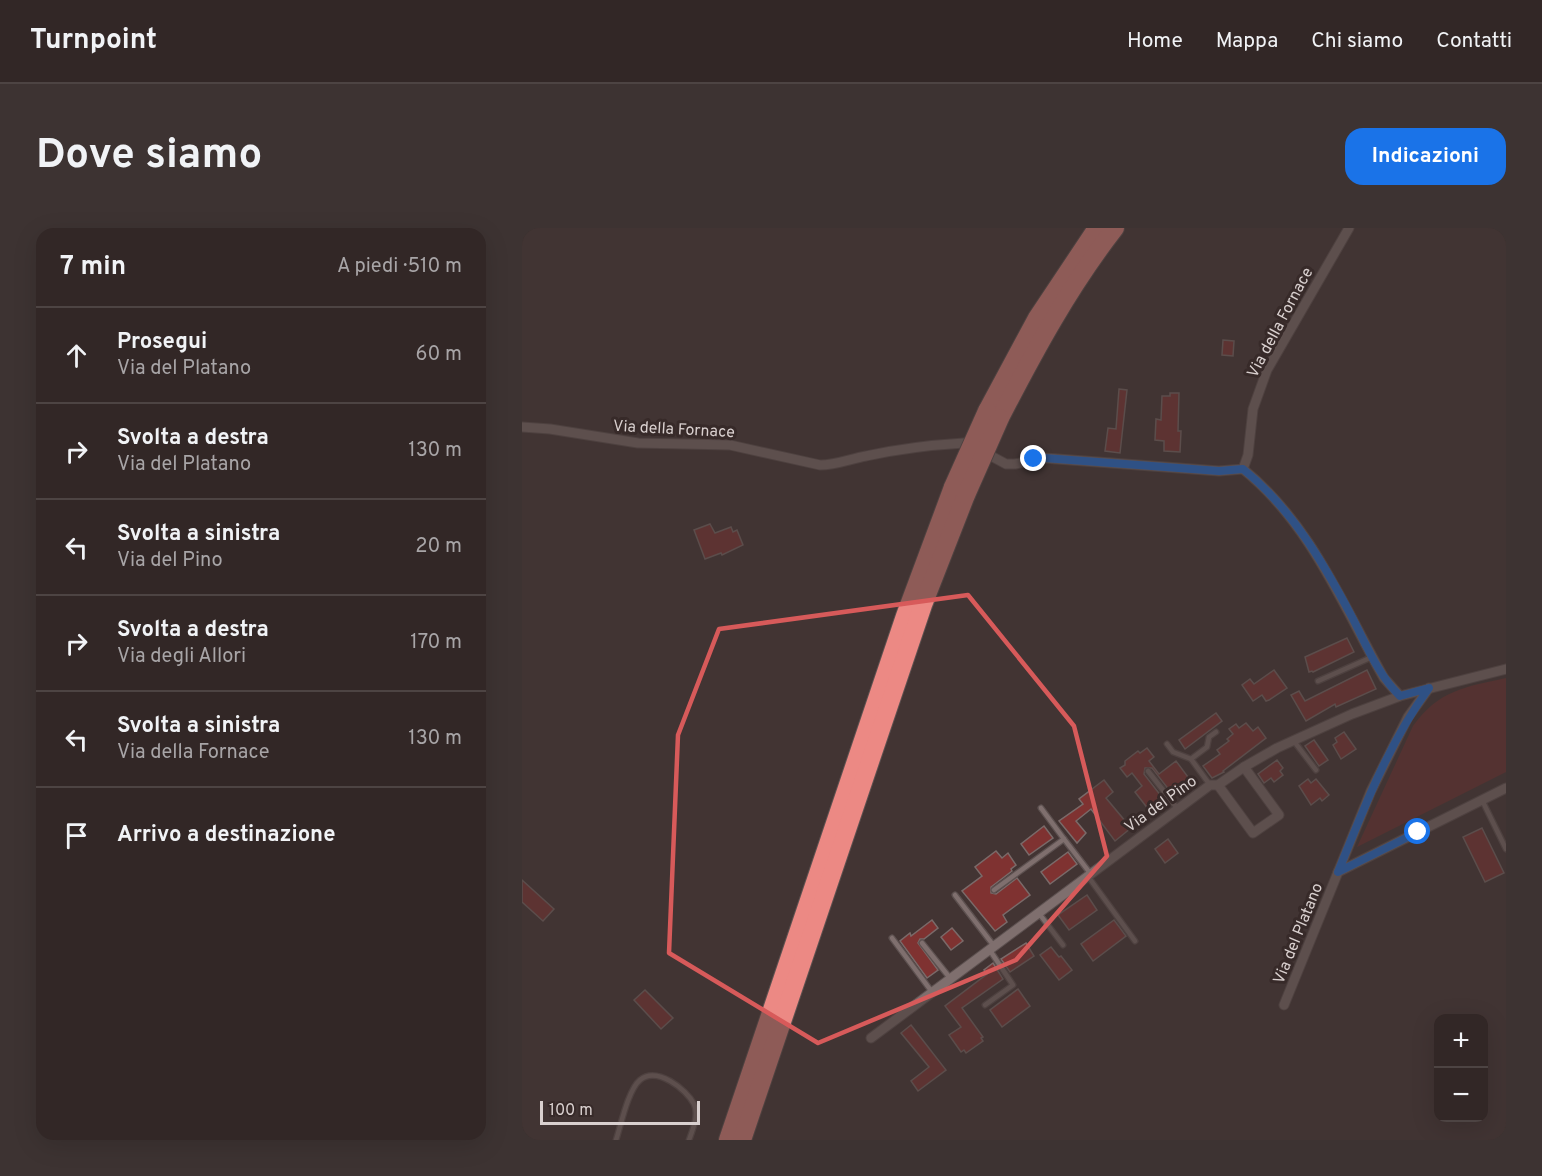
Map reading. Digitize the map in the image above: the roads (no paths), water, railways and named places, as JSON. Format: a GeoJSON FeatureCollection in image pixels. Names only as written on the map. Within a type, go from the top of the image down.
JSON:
{"type":"FeatureCollection","features":[{"type":"Feature","properties":{"kind":"highway"},"geometry":{"type":"LineString","coordinates":[[728,1140],[905,616],[1037,318],[1097,228]]}},
{"type":"Feature","properties":{"kind":"highway"},"geometry":{"type":"LineString","coordinates":[[994,415],[1077,281],[1115,228]]}},
{"type":"Feature","properties":{"kind":"highway"},"geometry":{"type":"LineString","coordinates":[[742,1140],[960,491]]}},
{"type":"Feature","properties":{"kind":"street","name":"Via della Fornace"},"geometry":{"type":"LineString","coordinates":[[1243,469],[1248,455],[1253,409],[1267,370],[1348,228]]}},
{"type":"Feature","properties":{"kind":"street","name":"Via della Fornace"},"geometry":{"type":"LineString","coordinates":[[522,427],[550,429],[638,443],[730,445],[820,465],[830,465],[907,449],[964,443]]}},
{"type":"Feature","properties":{"kind":"street"},"geometry":{"type":"LineString","coordinates":[[993,457],[1006,464],[1044,458],[1219,471],[1243,469],[1276,499],[1307,538],[1384,678],[1400,696]]}},
{"type":"Feature","properties":{"kind":"street","name":"Via del Pino"},"geometry":{"type":"LineString","coordinates":[[871,1038],[1177,808],[1244,767],[1293,740],[1400,696],[1506,669]]}},
{"type":"Feature","properties":{"kind":"street","name":"Via del Platano"},"geometry":{"type":"LineString","coordinates":[[1284,1005],[1375,782],[1408,717],[1429,688]]}},
{"type":"Feature","properties":{"kind":"street"},"geometry":{"type":"LineString","coordinates":[[1214,785],[1253,833],[1279,815],[1244,767]]}},
{"type":"Feature","properties":{"kind":"street","name":"Via del Platano"},"geometry":{"type":"LineString","coordinates":[[1338,872],[1506,788]]}},
{"type":"Feature","properties":{"kind":"lane"},"geometry":{"type":"LineString","coordinates":[[1318,681],[1372,657]]}},
{"type":"Feature","properties":{"kind":"lane"},"geometry":{"type":"LineString","coordinates":[[1191,759],[1208,747],[1209,737],[1216,732]]}},
{"type":"Feature","properties":{"kind":"lane"},"geometry":{"type":"LineString","coordinates":[[1293,740],[1316,770]]}},
{"type":"Feature","properties":{"kind":"lane"},"geometry":{"type":"LineString","coordinates":[[1167,744],[1173,752],[1191,759],[1214,785]]}},
{"type":"Feature","properties":{"kind":"lane"},"geometry":{"type":"LineString","coordinates":[[1148,771],[1177,808]]}},
{"type":"Feature","properties":{"kind":"lane"},"geometry":{"type":"LineString","coordinates":[[1482,800],[1505,846]]}},
{"type":"Feature","properties":{"kind":"lane"},"geometry":{"type":"LineString","coordinates":[[1041,808],[1135,941]]}},
{"type":"Feature","properties":{"kind":"lane"},"geometry":{"type":"LineString","coordinates":[[994,890],[1064,839]]}},
{"type":"Feature","properties":{"kind":"lane"},"geometry":{"type":"LineString","coordinates":[[955,895],[1013,985],[985,1005]]}},
{"type":"Feature","properties":{"kind":"lane"},"geometry":{"type":"LineString","coordinates":[[1038,912],[1063,945]]}},
{"type":"Feature","properties":{"kind":"lane"},"geometry":{"type":"LineString","coordinates":[[892,938],[932,992]]}},
{"type":"Feature","properties":{"kind":"lane"},"geometry":{"type":"LineString","coordinates":[[922,944],[950,978]]}},
{"type":"Feature","properties":{"kind":"lane"},"geometry":{"type":"LineString","coordinates":[[763,1095],[765,1073]]}},
{"type":"Feature","properties":{"kind":"lane"},"geometry":{"type":"LineString","coordinates":[[616,1140],[630,1097],[639,1081],[651,1076],[665,1078],[673,1083],[694,1104],[696,1114],[689,1140]]}}]}
